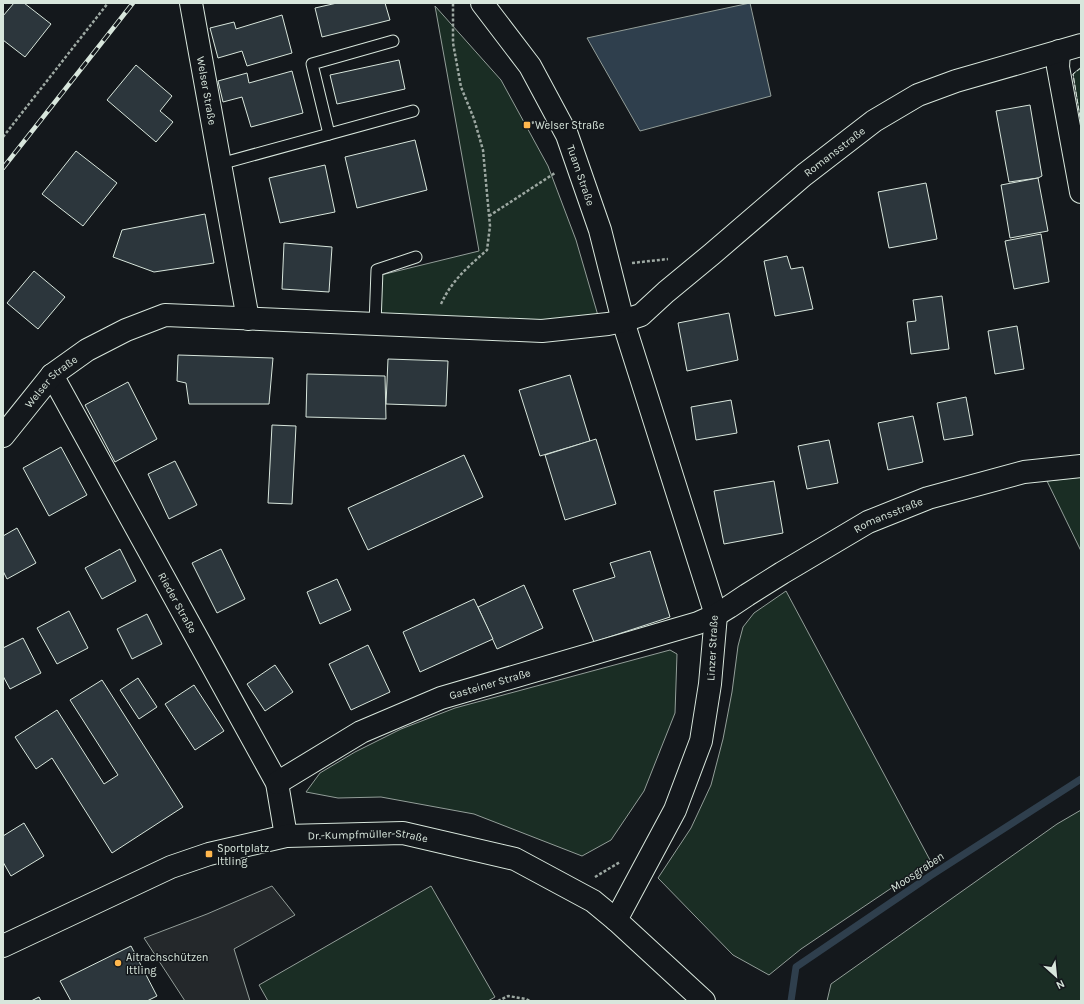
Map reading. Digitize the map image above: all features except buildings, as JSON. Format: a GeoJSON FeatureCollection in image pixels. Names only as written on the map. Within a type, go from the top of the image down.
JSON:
{"type":"FeatureCollection","features":[{"type":"Feature","properties":{"kind":"street","name":"Welser Straße"},"geometry":{"type":"LineString","coordinates":[[191,3],[248,319]]}},
{"type":"Feature","properties":{"kind":"street","name":"Tuam Straße"},"geometry":{"type":"LineString","coordinates":[[482,3],[530,66],[567,135],[600,230],[623,321]]}},
{"type":"Feature","properties":{"kind":"street","name":"Romansstraße"},"geometry":{"type":"LineString","coordinates":[[623,321],[641,315],[804,175],[874,121],[918,95],[956,80],[1081,45]]}},
{"type":"Feature","properties":{"kind":"street"},"geometry":{"type":"LineString","coordinates":[[1059,51],[1058,67],[1081,192]]}},
{"type":"Feature","properties":{"kind":"street","name":"Welser Straße"},"geometry":{"type":"LineString","coordinates":[[3,436],[52,375],[87,350],[126,330],[165,315],[542,331],[623,321]]}},
{"type":"Feature","properties":{"kind":"street","name":"Linzer Straße"},"geometry":{"type":"LineString","coordinates":[[616,920],[675,810],[701,741],[710,684],[716,615],[623,321]]}},
{"type":"Feature","properties":{"kind":"street","name":"Rieder Straße"},"geometry":{"type":"LineString","coordinates":[[52,375],[277,783],[286,836]]}},
{"type":"Feature","properties":{"kind":"street","name":"Romansstraße"},"geometry":{"type":"LineString","coordinates":[[716,615],[782,573],[868,522],[928,498],[1024,472],[1081,466]]}},
{"type":"Feature","properties":{"kind":"street","name":"Gasteiner Straße"},"geometry":{"type":"LineString","coordinates":[[277,783],[361,732],[441,698],[698,623],[716,615]]}},
{"type":"Feature","properties":{"kind":"street","name":"Dr.-Kumpfmüller-Straße"},"geometry":{"type":"LineString","coordinates":[[3,946],[171,867],[209,854],[286,836],[403,833],[515,859],[593,901],[616,920],[704,1001]]}},
{"type":"Feature","properties":{"kind":"lane"},"geometry":{"type":"LineString","coordinates":[[329,134],[312,64],[393,41]]}},
{"type":"Feature","properties":{"kind":"lane"},"geometry":{"type":"LineString","coordinates":[[220,164],[413,111]]}},
{"type":"Feature","properties":{"kind":"lane"},"geometry":{"type":"LineString","coordinates":[[375,324],[377,270],[416,257]]}},
{"type":"Feature","properties":{"kind":"path"},"geometry":{"type":"LineString","coordinates":[[3,137],[108,3]]}},
{"type":"Feature","properties":{"kind":"path"},"geometry":{"type":"LineString","coordinates":[[435,326],[438,310],[448,290],[467,268],[487,250],[490,226],[483,150],[474,119],[461,86],[453,43],[453,3]]}},
{"type":"Feature","properties":{"kind":"path"},"geometry":{"type":"LineString","coordinates":[[527,125],[534,122]]}},
{"type":"Feature","properties":{"kind":"path"},"geometry":{"type":"LineString","coordinates":[[489,216],[555,173],[558,180]]}},
{"type":"Feature","properties":{"kind":"path"},"geometry":{"type":"LineString","coordinates":[[572,890],[622,861]]}},
{"type":"Feature","properties":{"kind":"path"},"geometry":{"type":"LineString","coordinates":[[498,1001],[508,996],[530,1001]]}},
{"type":"Feature","properties":{"kind":"green space"},"geometry":{"type":"Polygon","coordinates":[[[435,6],[501,80],[548,166],[576,240],[599,319],[555,325],[379,318],[381,275],[479,251],[435,6]]]}},
{"type":"Feature","properties":{"kind":"green space"},"geometry":{"type":"Polygon","coordinates":[[[1081,68],[1081,123],[1073,74],[1081,68]]]}},
{"type":"Feature","properties":{"kind":"green space"},"geometry":{"type":"Polygon","coordinates":[[[1081,477],[1081,551],[1047,481],[1081,477]]]}},
{"type":"Feature","properties":{"kind":"green space"},"geometry":{"type":"Polygon","coordinates":[[[786,591],[930,860],[801,949],[769,975],[733,955],[658,878],[691,828],[711,785],[723,739],[732,692],[738,646],[743,627],[754,613],[786,591]]]}},
{"type":"Feature","properties":{"kind":"green space"},"geometry":{"type":"Polygon","coordinates":[[[670,650],[677,654],[675,713],[644,791],[611,840],[582,856],[474,814],[381,797],[338,798],[306,792],[320,773],[355,752],[401,729],[455,708],[670,650]]]}},
{"type":"Feature","properties":{"kind":"green space"},"geometry":{"type":"Polygon","coordinates":[[[1081,810],[1081,1001],[827,1001],[831,984],[1057,824],[1081,810]]]}},
{"type":"Feature","properties":{"kind":"green space"},"geometry":{"type":"Polygon","coordinates":[[[431,886],[495,997],[488,1001],[268,1001],[259,985],[431,886]]]}},
{"type":"Feature","properties":{"kind":"shaded area"},"geometry":{"type":"Polygon","coordinates":[[[272,886],[295,915],[234,949],[250,1001],[185,1001],[144,938],[207,914],[272,886]]]}},
{"type":"Feature","properties":{"kind":"water"},"geometry":{"type":"Polygon","coordinates":[[[750,3],[771,96],[640,131],[587,38],[750,3]]]}},
{"type":"Feature","properties":{"kind":"waterway","name":"Moosgraben"},"geometry":{"type":"LineString","coordinates":[[791,1001],[796,967],[930,876],[1081,779]]}},
{"type":"Feature","properties":{"kind":"railway"},"geometry":{"type":"LineString","coordinates":[[3,168],[133,3]]}},
{"type":"Feature","properties":{"kind":"fence"},"geometry":{"type":"LineString","coordinates":[[1081,68],[1073,74],[1081,123]]}},
{"type":"Feature","properties":{"kind":"place","name":"Welser Straße"},"geometry":{"type":"Point","coordinates":[527,125]}},
{"type":"Feature","properties":{"kind":"place","name":"Sportplatz Ittling"},"geometry":{"type":"Point","coordinates":[209,854]}},
{"type":"Feature","properties":{"kind":"place","name":"Aitrachschützen Ittling"},"geometry":{"type":"Point","coordinates":[118,963]}}]}
